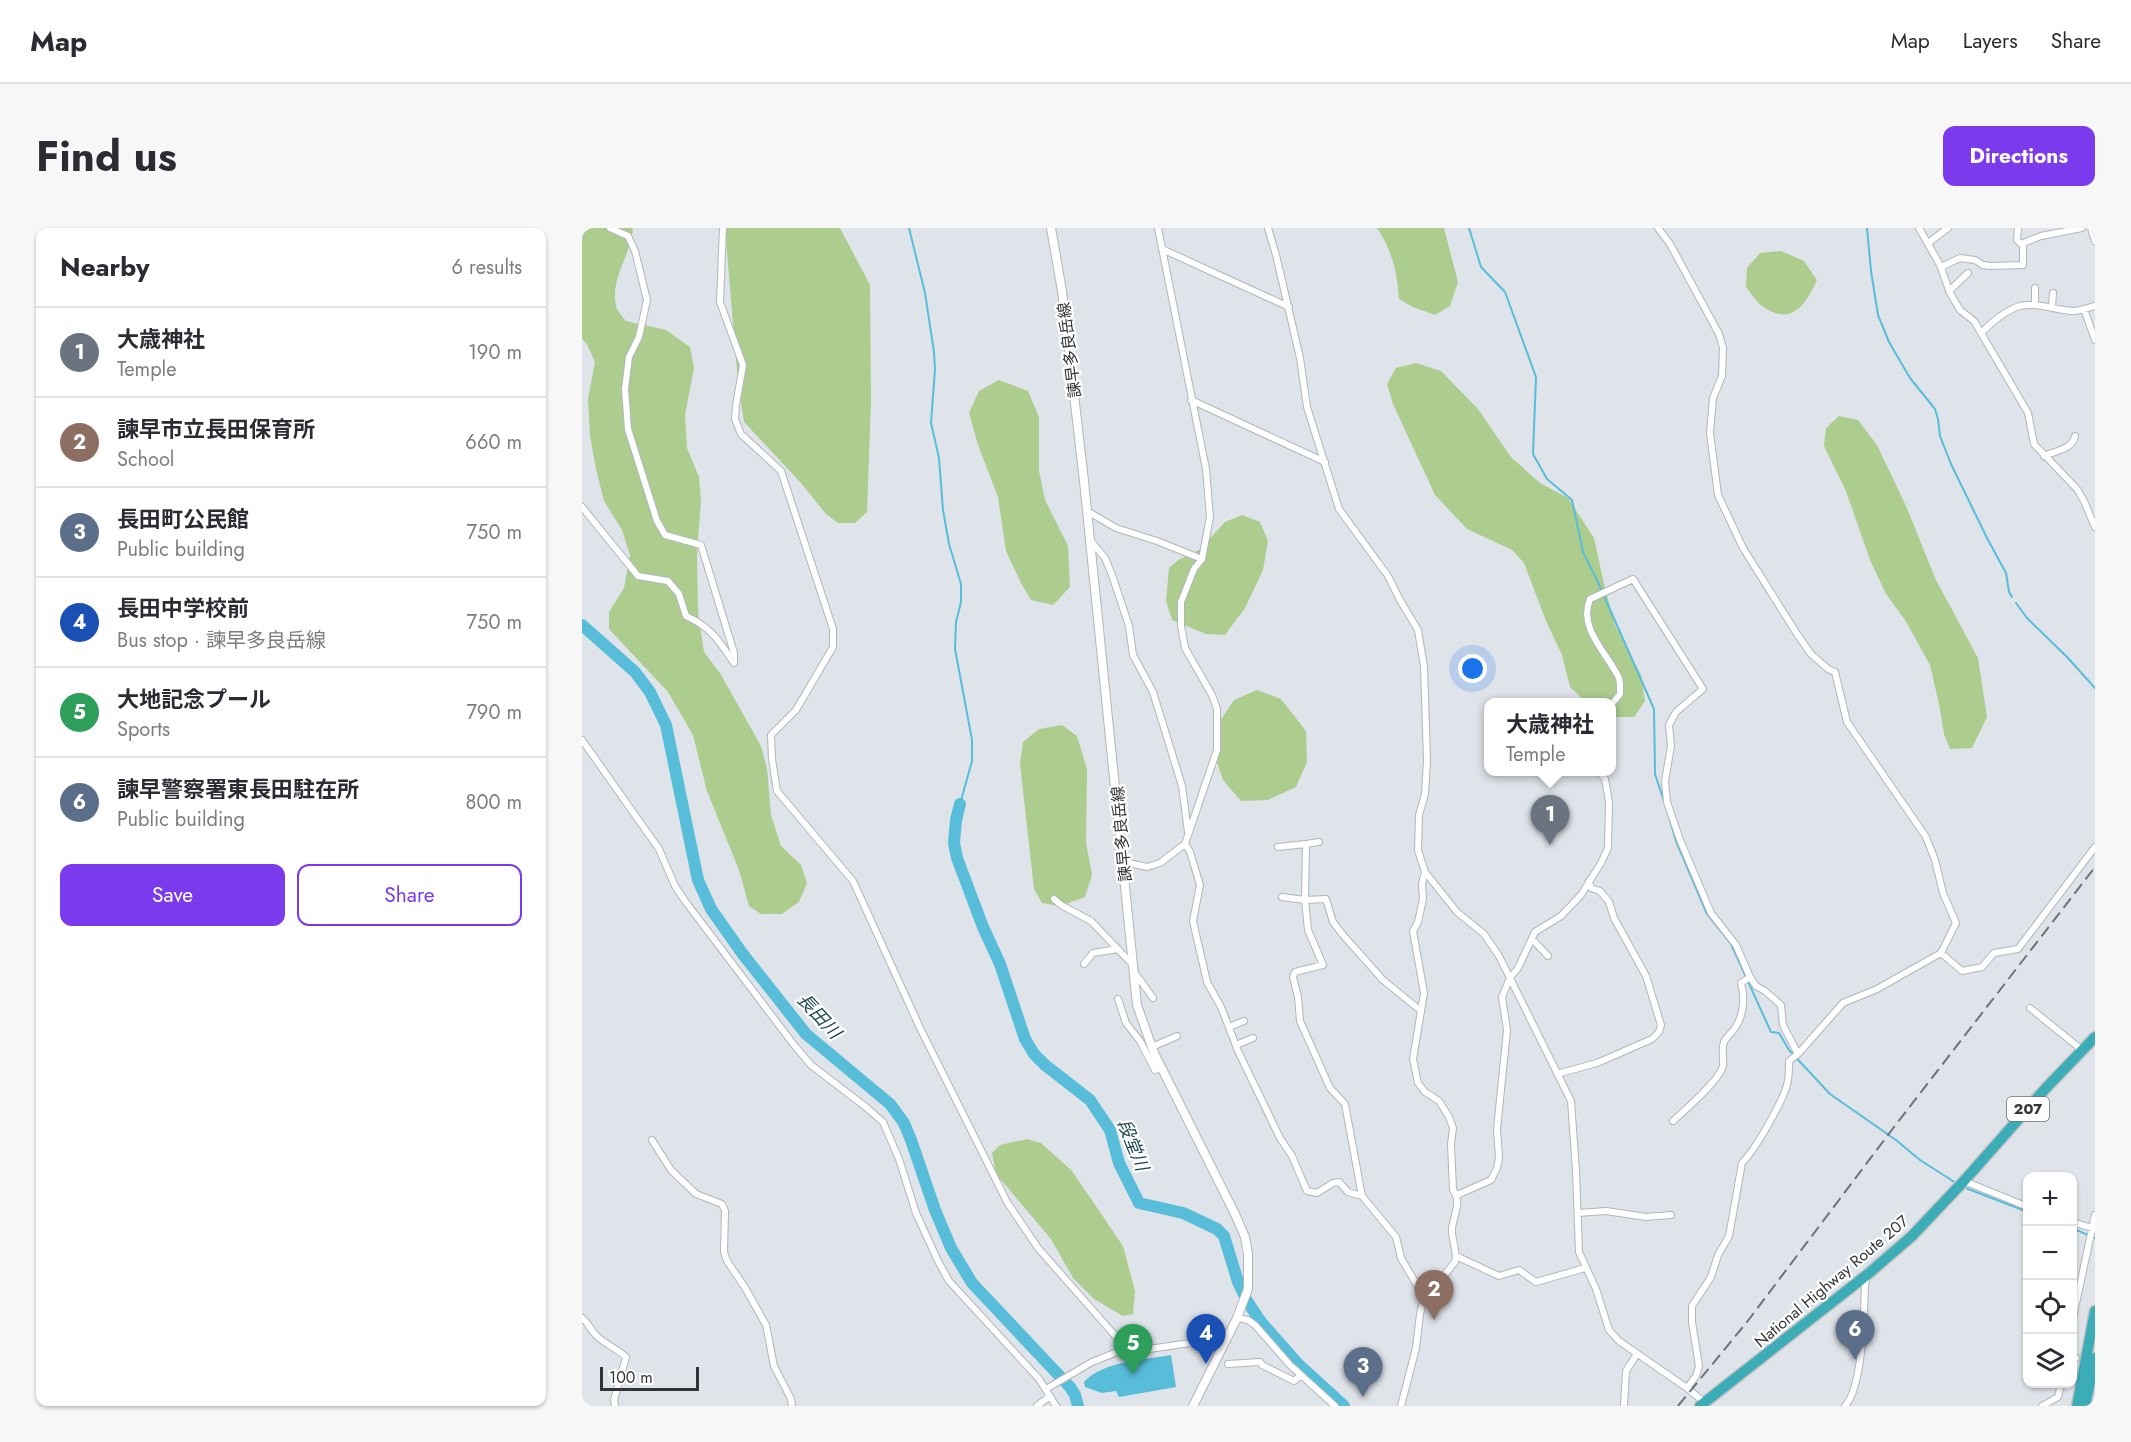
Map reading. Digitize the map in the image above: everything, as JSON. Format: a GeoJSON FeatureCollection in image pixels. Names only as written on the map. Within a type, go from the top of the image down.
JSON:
{"type":"FeatureCollection","features":[{"type":"Feature","properties":{"kind":"highway","name":"National Highway Route 207"},"geometry":{"type":"LineString","coordinates":[[1702,1404],[1868,1274],[1912,1236],[2095,1037]]}},
{"type":"Feature","properties":{"kind":"highway"},"geometry":{"type":"LineString","coordinates":[[2077,1406],[2095,1311]]}},
{"type":"Feature","properties":{"kind":"highway"},"geometry":{"type":"LineString","coordinates":[[2085,1406],[2095,1358]]}},
{"type":"Feature","properties":{"kind":"main road","name":"諫早多良岳線"},"geometry":{"type":"LineString","coordinates":[[1051,228],[1062,291],[1087,511],[1137,1005],[1152,1047],[1245,1237],[1248,1254],[1248,1289],[1193,1406]]}},
{"type":"Feature","properties":{"kind":"street"},"geometry":{"type":"LineString","coordinates":[[582,507],[638,576],[668,581],[679,594],[686,616],[702,623],[719,641],[734,663],[734,653],[701,545],[665,535],[657,521],[628,429],[625,389],[629,357],[639,337],[646,300],[635,251],[628,236],[610,228]]}},
{"type":"Feature","properties":{"kind":"street"},"geometry":{"type":"LineString","coordinates":[[723,228],[720,302],[743,365],[735,419],[741,434],[782,471],[832,629],[833,647],[796,710],[771,735],[777,791],[853,881],[920,1028],[1007,1202],[1038,1248],[1118,1339],[1122,1350]]}},
{"type":"Feature","properties":{"kind":"street"},"geometry":{"type":"LineString","coordinates":[[1124,862],[1147,867],[1160,863],[1185,844],[1217,750],[1219,730],[1218,710],[1185,648],[1181,626],[1181,602],[1194,569],[1202,559],[1210,517],[1206,469],[1158,228]]}},
{"type":"Feature","properties":{"kind":"street"},"geometry":{"type":"LineString","coordinates":[[1268,228],[1300,358],[1307,407],[1339,509],[1388,576],[1418,630],[1424,667],[1427,760],[1425,794],[1419,815],[1418,850],[1425,872],[1457,912],[1484,934],[1499,956],[1571,1101],[1579,1252],[1596,1289],[1609,1330],[1619,1341],[1687,1388],[1702,1404]]}},
{"type":"Feature","properties":{"kind":"street"},"geometry":{"type":"LineString","coordinates":[[1658,228],[1670,244],[1719,334],[1723,348],[1722,376],[1713,398],[1710,433],[1718,495],[1743,548],[1797,634],[1811,654],[1835,672],[1847,722],[1926,837],[1935,860],[1943,893],[1956,923],[1941,953],[1877,989],[1843,1003],[1790,1061],[1788,1084],[1777,1108],[1751,1154],[1742,1163],[1729,1236],[1718,1255],[1711,1277],[1692,1306],[1698,1366],[1696,1376],[1687,1388]]}},
{"type":"Feature","properties":{"kind":"street"},"geometry":{"type":"LineString","coordinates":[[1920,228],[1960,310],[1974,321],[2028,413],[2034,444],[2077,489],[2095,527]]}},
{"type":"Feature","properties":{"kind":"street"},"geometry":{"type":"LineString","coordinates":[[1928,243],[1948,228]]}},
{"type":"Feature","properties":{"kind":"street"},"geometry":{"type":"LineString","coordinates":[[2018,228],[2018,240],[2023,246]]}},
{"type":"Feature","properties":{"kind":"street"},"geometry":{"type":"LineString","coordinates":[[1941,267],[1960,258],[1976,260],[1983,265],[1990,266],[2023,265],[2023,243],[2041,236],[2082,228]]}},
{"type":"Feature","properties":{"kind":"street"},"geometry":{"type":"LineString","coordinates":[[2091,228],[2095,242]]}},
{"type":"Feature","properties":{"kind":"street"},"geometry":{"type":"LineString","coordinates":[[1162,249],[1288,307]]}},
{"type":"Feature","properties":{"kind":"street"},"geometry":{"type":"LineString","coordinates":[[1949,291],[1968,273]]}},
{"type":"Feature","properties":{"kind":"street"},"geometry":{"type":"LineString","coordinates":[[2035,288],[2035,305]]}},
{"type":"Feature","properties":{"kind":"street"},"geometry":{"type":"LineString","coordinates":[[2052,307],[2053,293]]}},
{"type":"Feature","properties":{"kind":"street"},"geometry":{"type":"LineString","coordinates":[[1981,333],[2005,313],[2018,306],[2035,305],[2069,311],[2095,306]]}},
{"type":"Feature","properties":{"kind":"street"},"geometry":{"type":"LineString","coordinates":[[2084,309],[2095,340]]}},
{"type":"Feature","properties":{"kind":"street"},"geometry":{"type":"LineString","coordinates":[[1191,400],[1325,462]]}},
{"type":"Feature","properties":{"kind":"street"},"geometry":{"type":"LineString","coordinates":[[2044,456],[2071,445],[2075,441],[2075,436]]}},
{"type":"Feature","properties":{"kind":"street"},"geometry":{"type":"LineString","coordinates":[[1087,511],[1116,528],[1202,559]]}},
{"type":"Feature","properties":{"kind":"street"},"geometry":{"type":"LineString","coordinates":[[1090,540],[1105,558],[1130,627],[1133,655],[1153,692],[1182,786],[1188,835]]}},
{"type":"Feature","properties":{"kind":"street"},"geometry":{"type":"LineString","coordinates":[[1616,698],[1620,694],[1619,678],[1602,652],[1587,622],[1586,609],[1590,599],[1633,579],[1703,688],[1676,712],[1669,725],[1671,746],[1665,781],[1667,802],[1680,840],[1711,913],[1736,945],[1749,978],[1780,1005],[1783,1025],[1798,1054]]}},
{"type":"Feature","properties":{"kind":"street"},"geometry":{"type":"LineString","coordinates":[[582,740],[659,849],[680,894],[794,1045],[811,1065],[883,1122],[916,1213],[949,1281],[1048,1388],[1056,1406]]}},
{"type":"Feature","properties":{"kind":"street"},"geometry":{"type":"LineString","coordinates":[[1457,1195],[1491,1180],[1497,1168],[1499,1158],[1497,1129],[1507,1030],[1502,997],[1535,932],[1561,916],[1581,896],[1608,848],[1609,802],[1603,776]]}},
{"type":"Feature","properties":{"kind":"street"},"geometry":{"type":"LineString","coordinates":[[1278,847],[1318,842]]}},
{"type":"Feature","properties":{"kind":"street"},"geometry":{"type":"LineString","coordinates":[[1185,844],[1190,852],[1200,885],[1193,921],[1206,982],[1221,1007],[1236,1045],[1275,1127],[1292,1156],[1307,1191],[1317,1193],[1340,1182],[1348,1192],[1362,1196]]}},
{"type":"Feature","properties":{"kind":"street"},"geometry":{"type":"LineString","coordinates":[[1306,844],[1305,900],[1308,930],[1323,965],[1295,972],[1293,977],[1299,997],[1300,1021],[1330,1088],[1345,1104],[1362,1196],[1396,1237],[1401,1258],[1424,1297],[1416,1348],[1401,1406]]}},
{"type":"Feature","properties":{"kind":"street"},"geometry":{"type":"LineString","coordinates":[[1941,953],[1962,971],[1982,967],[1995,953],[2018,949],[2095,847]]}},
{"type":"Feature","properties":{"kind":"street"},"geometry":{"type":"LineString","coordinates":[[1424,1297],[1455,1262],[1452,1228],[1457,1195],[1454,1190],[1451,1144],[1453,1128],[1440,1101],[1425,1092],[1418,1083],[1413,1059],[1424,993],[1413,931],[1418,922],[1423,898],[1422,884],[1425,872]]}},
{"type":"Feature","properties":{"kind":"street"},"geometry":{"type":"LineString","coordinates":[[1557,1074],[1597,1063],[1652,1039],[1659,1032],[1661,1025],[1646,976],[1614,918],[1609,902],[1600,891],[1592,888],[1589,881]]}},
{"type":"Feature","properties":{"kind":"street"},"geometry":{"type":"LineString","coordinates":[[1282,897],[1305,900],[1326,899],[1334,922],[1343,935],[1383,980],[1420,1010]]}},
{"type":"Feature","properties":{"kind":"street"},"geometry":{"type":"LineString","coordinates":[[1054,899],[1091,921],[1118,949],[1153,998]]}},
{"type":"Feature","properties":{"kind":"street"},"geometry":{"type":"LineString","coordinates":[[1532,939],[1548,956]]}},
{"type":"Feature","properties":{"kind":"street"},"geometry":{"type":"LineString","coordinates":[[1084,963],[1093,953],[1118,949]]}},
{"type":"Feature","properties":{"kind":"street"},"geometry":{"type":"LineString","coordinates":[[1673,1121],[1692,1105],[1720,1073],[1723,1064],[1724,1040],[1736,1027],[1741,1015],[1745,995],[1741,983],[1749,978]]}},
{"type":"Feature","properties":{"kind":"street"},"geometry":{"type":"LineString","coordinates":[[1118,999],[1126,1023],[1140,1041],[1155,1070],[1162,1068]]}},
{"type":"Feature","properties":{"kind":"street"},"geometry":{"type":"LineString","coordinates":[[2030,1008],[2082,1050]]}},
{"type":"Feature","properties":{"kind":"street"},"geometry":{"type":"LineString","coordinates":[[1229,1027],[1244,1021]]}},
{"type":"Feature","properties":{"kind":"street"},"geometry":{"type":"LineString","coordinates":[[1152,1047],[1177,1036]]}},
{"type":"Feature","properties":{"kind":"street"},"geometry":{"type":"LineString","coordinates":[[1236,1045],[1253,1038]]}},
{"type":"Feature","properties":{"kind":"street"},"geometry":{"type":"LineString","coordinates":[[652,1140],[671,1170],[696,1194],[722,1204],[726,1211],[724,1252],[727,1261],[766,1325],[774,1366],[791,1399],[792,1406]]}},
{"type":"Feature","properties":{"kind":"street"},"geometry":{"type":"LineString","coordinates":[[1961,1184],[2023,1205]]}},
{"type":"Feature","properties":{"kind":"street"},"geometry":{"type":"LineString","coordinates":[[1578,1213],[1606,1211],[1646,1217],[1671,1215]]}},
{"type":"Feature","properties":{"kind":"street"},"geometry":{"type":"LineString","coordinates":[[2077,1305],[2091,1245],[2095,1215]]}},
{"type":"Feature","properties":{"kind":"street"},"geometry":{"type":"LineString","coordinates":[[2077,1224],[2093,1230]]}},
{"type":"Feature","properties":{"kind":"street"},"geometry":{"type":"LineString","coordinates":[[1456,1256],[1499,1276],[1519,1270],[1536,1282],[1585,1268]]}},
{"type":"Feature","properties":{"kind":"street"},"geometry":{"type":"LineString","coordinates":[[1845,1406],[1851,1396],[1862,1349],[1865,1285],[1868,1274]]}},
{"type":"Feature","properties":{"kind":"street"},"geometry":{"type":"LineString","coordinates":[[1238,1314],[1255,1325],[1290,1365],[1335,1406]]}},
{"type":"Feature","properties":{"kind":"street"},"geometry":{"type":"LineString","coordinates":[[582,1318],[595,1334],[617,1348],[626,1357],[614,1400],[615,1406]]}},
{"type":"Feature","properties":{"kind":"street"},"geometry":{"type":"LineString","coordinates":[[1048,1388],[1074,1371],[1122,1350],[1136,1351],[1203,1341],[1224,1342]]}},
{"type":"Feature","properties":{"kind":"street"},"geometry":{"type":"LineString","coordinates":[[1624,1406],[1626,1371],[1637,1353]]}},
{"type":"Feature","properties":{"kind":"street"},"geometry":{"type":"LineString","coordinates":[[1228,1364],[1260,1362],[1296,1381],[1301,1374]]}},
{"type":"Feature","properties":{"kind":"street"},"geometry":{"type":"LineString","coordinates":[[2042,1406],[2058,1397],[2060,1388]]}},
{"type":"Feature","properties":{"kind":"street"},"geometry":{"type":"LineString","coordinates":[[1036,1406],[1050,1396]]}},
{"type":"Feature","properties":{"kind":"green space"},"geometry":{"type":"Polygon","coordinates":[[[582,228],[633,228],[616,286],[617,308],[626,321],[666,330],[690,347],[694,368],[685,415],[687,448],[699,477],[701,501],[697,552],[698,612],[704,652],[720,673],[761,746],[767,769],[771,815],[781,846],[801,865],[807,883],[799,902],[782,914],[761,914],[749,906],[739,870],[707,791],[693,735],[668,692],[609,629],[609,612],[624,588],[630,555],[622,530],[604,501],[590,436],[588,399],[595,362],[587,344],[582,339],[582,228]]]}},
{"type":"Feature","properties":{"kind":"green space"},"geometry":{"type":"Polygon","coordinates":[[[725,228],[840,228],[870,285],[871,401],[867,512],[855,523],[838,523],[826,514],[801,483],[744,422],[738,383],[725,228]]]}},
{"type":"Feature","properties":{"kind":"green space"},"geometry":{"type":"Polygon","coordinates":[[[1377,228],[1444,228],[1458,282],[1450,306],[1435,315],[1399,299],[1393,262],[1377,228]]]}},
{"type":"Feature","properties":{"kind":"green space"},"geometry":{"type":"Polygon","coordinates":[[[1781,251],[1804,261],[1817,280],[1808,298],[1789,314],[1772,312],[1762,306],[1746,287],[1747,268],[1760,253],[1781,251]]]}},
{"type":"Feature","properties":{"kind":"green space"},"geometry":{"type":"Polygon","coordinates":[[[1416,363],[1441,371],[1478,409],[1511,457],[1540,483],[1568,498],[1594,538],[1615,625],[1641,675],[1645,701],[1634,717],[1616,717],[1616,698],[1582,698],[1570,687],[1562,655],[1546,621],[1524,563],[1512,550],[1467,529],[1435,495],[1393,404],[1387,384],[1396,368],[1416,363]]]}},
{"type":"Feature","properties":{"kind":"green space"},"geometry":{"type":"Polygon","coordinates":[[[999,380],[1028,391],[1039,417],[1039,471],[1045,500],[1068,546],[1070,587],[1053,605],[1031,600],[1006,551],[998,497],[978,445],[969,413],[979,391],[999,380]]]}},
{"type":"Feature","properties":{"kind":"green space"},"geometry":{"type":"Polygon","coordinates":[[[1839,416],[1858,420],[1877,445],[1906,506],[1936,580],[1978,658],[1987,717],[1972,748],[1950,749],[1944,734],[1930,665],[1905,620],[1886,594],[1870,560],[1846,491],[1824,446],[1826,428],[1839,416]]]}},
{"type":"Feature","properties":{"kind":"green space"},"geometry":{"type":"Polygon","coordinates":[[[1242,515],[1260,522],[1268,541],[1263,570],[1245,608],[1225,635],[1206,634],[1172,620],[1166,601],[1169,568],[1178,560],[1199,550],[1225,522],[1242,515]]]}},
{"type":"Feature","properties":{"kind":"green space"},"geometry":{"type":"Polygon","coordinates":[[[1257,690],[1281,699],[1306,731],[1307,762],[1296,787],[1268,800],[1241,801],[1223,780],[1214,753],[1218,724],[1234,700],[1257,690]]]}},
{"type":"Feature","properties":{"kind":"green space"},"geometry":{"type":"Polygon","coordinates":[[[1062,725],[1077,736],[1087,769],[1086,842],[1092,875],[1085,897],[1060,906],[1042,903],[1034,889],[1020,764],[1023,742],[1039,729],[1062,725]]]}},
{"type":"Feature","properties":{"kind":"green space"},"geometry":{"type":"Polygon","coordinates":[[[1027,1139],[1041,1143],[1072,1171],[1123,1246],[1135,1291],[1133,1314],[1123,1316],[1094,1299],[1073,1278],[1051,1239],[996,1174],[992,1153],[1000,1145],[1027,1139]]]}},
{"type":"Feature","properties":{"kind":"water"},"geometry":{"type":"Polygon","coordinates":[[[1171,1355],[1176,1387],[1119,1397],[1116,1391],[1102,1393],[1085,1387],[1084,1382],[1102,1370],[1137,1360],[1171,1355]]]}},
{"type":"Feature","properties":{"kind":"waterway"},"geometry":{"type":"LineString","coordinates":[[909,228],[925,293],[934,352],[931,423],[939,458],[943,510],[949,544],[961,584],[955,649],[972,740],[972,761],[960,804]]}},
{"type":"Feature","properties":{"kind":"waterway"},"geometry":{"type":"LineString","coordinates":[[1469,228],[1481,267],[1505,292],[1536,377],[1533,454],[1547,479],[1572,500],[1583,552],[1654,709],[1655,774],[1664,801]]}},
{"type":"Feature","properties":{"kind":"waterway"},"geometry":{"type":"LineString","coordinates":[[1867,228],[1878,315],[1889,342],[1910,378],[1935,409],[1940,436],[1951,464],[2006,573],[2012,597]]}},
{"type":"Feature","properties":{"kind":"waterway"},"geometry":{"type":"LineString","coordinates":[[2016,603],[2027,618],[2095,688]]}},
{"type":"Feature","properties":{"kind":"waterway","name":"長田川"},"geometry":{"type":"LineString","coordinates":[[582,625],[635,672],[650,692],[666,725],[698,880],[711,909],[742,953],[806,1034],[890,1104],[904,1123],[951,1248],[972,1283],[1070,1387],[1078,1406]]}},
{"type":"Feature","properties":{"kind":"waterway","name":"段堂川"},"geometry":{"type":"LineString","coordinates":[[960,804],[954,843],[957,858],[983,927],[1000,964],[1025,1039],[1034,1054],[1090,1100],[1110,1130],[1119,1163],[1139,1203],[1183,1213],[1217,1229],[1224,1236],[1238,1282],[1261,1322],[1298,1364],[1344,1406]]}},
{"type":"Feature","properties":{"kind":"waterway"},"geometry":{"type":"LineString","coordinates":[[1667,810],[1676,841],[1707,914],[1731,944],[1771,1032],[1779,1033],[1789,1050],[1830,1094],[1896,1140],[1920,1160],[1956,1183]]}},
{"type":"Feature","properties":{"kind":"waterway"},"geometry":{"type":"LineString","coordinates":[[1963,1187],[2023,1210]]}},
{"type":"Feature","properties":{"kind":"waterway"},"geometry":{"type":"LineString","coordinates":[[2077,1230],[2095,1238]]}},
{"type":"Feature","properties":{"kind":"railway"},"geometry":{"type":"LineString","coordinates":[[1678,1406],[1747,1322],[2095,867]]}},
{"type":"Feature","properties":{"kind":"place","name":"大歳神社"},"geometry":{"type":"Point","coordinates":[1550,845]}},
{"type":"Feature","properties":{"kind":"place","name":"諫早市立長田保育所"},"geometry":{"type":"Point","coordinates":[1434,1320]}},
{"type":"Feature","properties":{"kind":"place","name":"諫早警察署東長田駐在所"},"geometry":{"type":"Point","coordinates":[1855,1360]}},
{"type":"Feature","properties":{"kind":"place","name":"長田中学校前"},"geometry":{"type":"Point","coordinates":[1206,1364]}},
{"type":"Feature","properties":{"kind":"place","name":"大地記念プール"},"geometry":{"type":"Point","coordinates":[1133,1374]}},
{"type":"Feature","properties":{"kind":"place","name":"長田町公民館"},"geometry":{"type":"Point","coordinates":[1363,1397]}}]}
